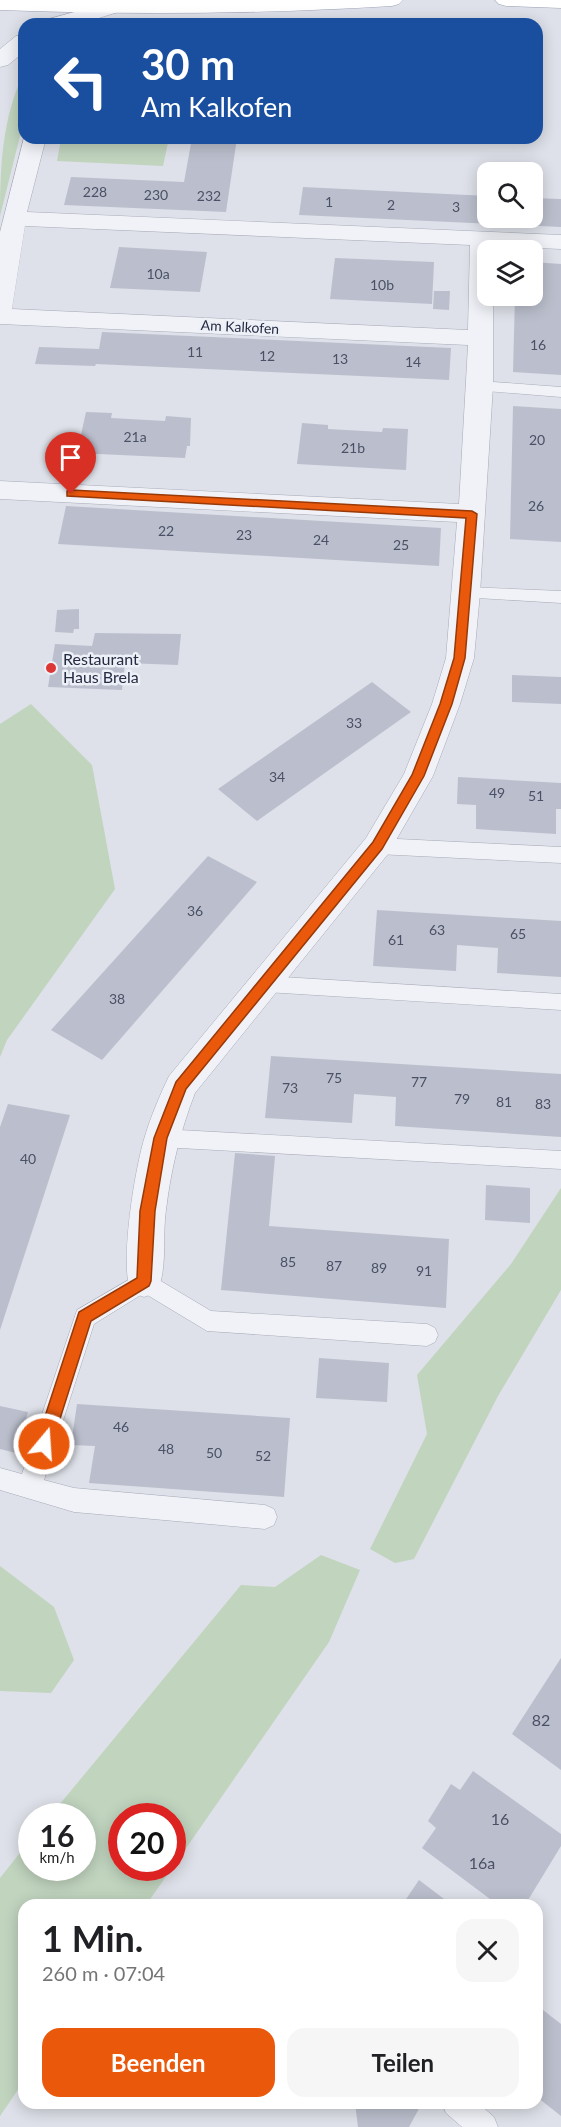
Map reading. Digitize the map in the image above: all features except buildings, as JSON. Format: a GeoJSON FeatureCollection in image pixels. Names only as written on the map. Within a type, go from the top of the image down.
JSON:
{"type":"FeatureCollection","features":[{"type":"Feature","properties":{"kind":"main road"},"geometry":{"type":"LineString","coordinates":[[0,4],[111,8],[284,7],[392,0]]}},
{"type":"Feature","properties":{"kind":"main road"},"geometry":{"type":"LineString","coordinates":[[506,0],[561,2]]}},
{"type":"Feature","properties":{"kind":"street"},"geometry":{"type":"LineString","coordinates":[[77,18],[111,8]]}},
{"type":"Feature","properties":{"kind":"street"},"geometry":{"type":"LineString","coordinates":[[0,60],[18,45]]}},
{"type":"Feature","properties":{"kind":"street"},"geometry":{"type":"LineString","coordinates":[[0,309],[14,218],[33,144]]}},
{"type":"Feature","properties":{"kind":"street"},"geometry":{"type":"LineString","coordinates":[[14,218],[561,242]]}},
{"type":"Feature","properties":{"kind":"street"},"geometry":{"type":"LineString","coordinates":[[144,1281],[147,1211],[160,1138],[181,1086],[266,984],[335,894],[377,846],[418,776],[446,704],[460,658],[466,593],[480,386],[482,239]]}},
{"type":"Feature","properties":{"kind":"street","name":"Am Kalkofen"},"geometry":{"type":"LineString","coordinates":[[0,316],[480,338]]}},
{"type":"Feature","properties":{"kind":"street"},"geometry":{"type":"LineString","coordinates":[[0,490],[472,514]]}},
{"type":"Feature","properties":{"kind":"lane"},"geometry":{"type":"LineString","coordinates":[[480,386],[561,392]]}},
{"type":"Feature","properties":{"kind":"lane"},"geometry":{"type":"LineString","coordinates":[[466,593],[561,597]]}},
{"type":"Feature","properties":{"kind":"lane"},"geometry":{"type":"LineString","coordinates":[[377,846],[561,855]]}},
{"type":"Feature","properties":{"kind":"lane"},"geometry":{"type":"LineString","coordinates":[[266,984],[561,1002]]}},
{"type":"Feature","properties":{"kind":"lane"},"geometry":{"type":"LineString","coordinates":[[160,1138],[561,1160]]}},
{"type":"Feature","properties":{"kind":"lane"},"geometry":{"type":"LineString","coordinates":[[30,1486],[85,1317],[144,1281],[207,1321],[428,1335]]}},
{"type":"Feature","properties":{"kind":"lane"},"geometry":{"type":"LineString","coordinates":[[0,1479],[74,1500],[265,1516]]}},
{"type":"Feature","properties":{"kind":"lane"},"geometry":{"type":"LineString","coordinates":[[463,2109],[484,2127]]}},
{"type":"Feature","properties":{"kind":"green space"},"geometry":{"type":"Polygon","coordinates":[[[18,88],[18,144],[0,216],[4,143],[18,88]]]}},
{"type":"Feature","properties":{"kind":"green space"},"geometry":{"type":"Polygon","coordinates":[[[60,144],[168,144],[163,166],[57,161],[60,144]]]}},
{"type":"Feature","properties":{"kind":"green space"},"geometry":{"type":"Polygon","coordinates":[[[31,704],[92,765],[115,889],[7,1040],[0,1057],[0,724],[31,704]]]}},
{"type":"Feature","properties":{"kind":"green space"},"geometry":{"type":"Polygon","coordinates":[[[561,1188],[561,1290],[498,1396],[414,1559],[395,1563],[370,1549],[427,1434],[417,1375],[511,1264],[561,1188]]]}},
{"type":"Feature","properties":{"kind":"green space"},"geometry":{"type":"Polygon","coordinates":[[[321,1555],[360,1570],[329,1642],[186,1848],[186,1803],[108,1803],[108,1881],[163,1881],[150,1899],[18,1899],[18,2090],[0,2116],[0,1878],[18,1855],[18,1881],[96,1881],[96,1803],[61,1803],[241,1585],[275,1587],[321,1555]]]}},
{"type":"Feature","properties":{"kind":"green space"},"geometry":{"type":"Polygon","coordinates":[[[0,1566],[54,1607],[74,1660],[51,1693],[0,1691],[0,1566]]]}},
{"type":"Feature","properties":{"kind":"place","name":"Restaurant Haus Brela"},"geometry":{"type":"Point","coordinates":[51,668]}},
{"type":"Feature","properties":{"kind":"route"},"geometry":{"type":"LineString","coordinates":[[44,1444],[85,1317],[144,1281],[147,1211],[160,1138],[181,1086],[266,984],[335,894],[377,846],[418,776],[446,704],[460,658],[472,514],[71,494]]}}]}
